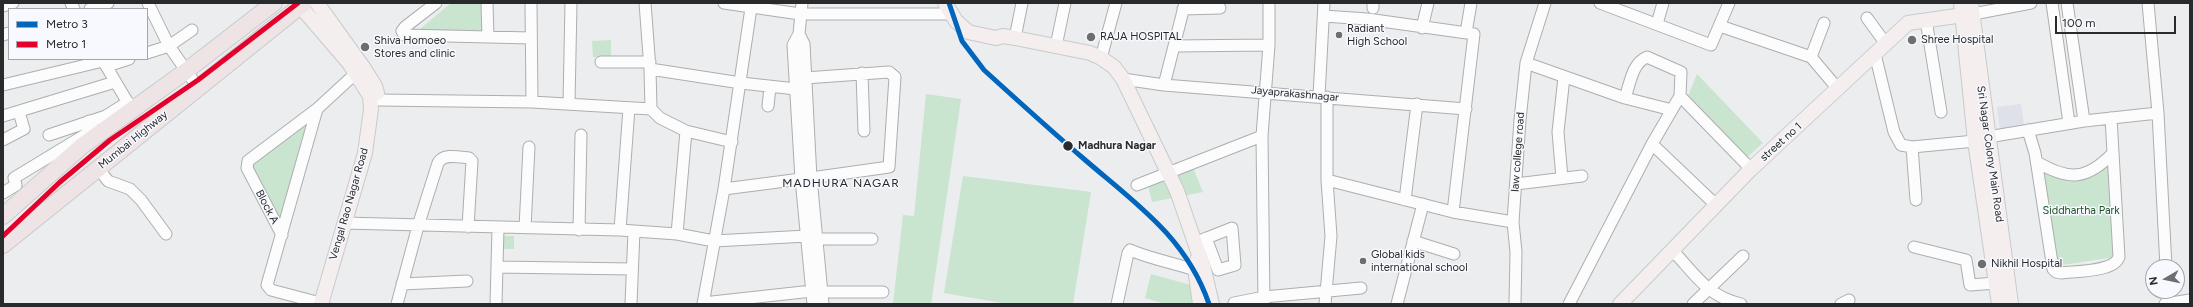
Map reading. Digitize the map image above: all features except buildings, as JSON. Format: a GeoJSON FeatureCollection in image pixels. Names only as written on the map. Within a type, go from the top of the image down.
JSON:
{"type":"FeatureCollection","features":[{"type":"Feature","properties":{"kind":"highway","name":"Mumbai Highway"},"geometry":{"type":"LineString","coordinates":[[3,245],[98,168],[200,89],[302,4]]}},
{"type":"Feature","properties":{"kind":"highway"},"geometry":{"type":"LineString","coordinates":[[3,216],[130,105],[186,71],[269,5]]}},
{"type":"Feature","properties":{"kind":"main road","name":"Vengal Rao Nagar Road"},"geometry":{"type":"LineString","coordinates":[[316,3],[363,67],[375,86],[379,100],[372,151],[347,223]]}},
{"type":"Feature","properties":{"kind":"main road","name":"Vengal Rao Nagar Road"},"geometry":{"type":"LineString","coordinates":[[302,4],[356,74],[370,96],[371,109],[365,153],[347,223],[323,304]]}},
{"type":"Feature","properties":{"kind":"main road"},"geometry":{"type":"LineString","coordinates":[[950,7],[960,14],[968,24],[997,31],[1009,37],[1090,53],[1101,58],[1114,67],[1123,79],[1177,191],[1199,246],[1212,304]]}},
{"type":"Feature","properties":{"kind":"main road","name":"street no 1"},"geometry":{"type":"LineString","coordinates":[[1620,304],[1751,169],[1908,23],[1926,20],[1967,9]]}},
{"type":"Feature","properties":{"kind":"main road","name":"Sri Nagar Colony Main Road"},"geometry":{"type":"LineString","coordinates":[[1967,9],[1998,304]]}},
{"type":"Feature","properties":{"kind":"main road","name":"Sri Nagar Colony Main Road"},"geometry":{"type":"LineString","coordinates":[[1981,139],[2011,304]]}},
{"type":"Feature","properties":{"kind":"main road"},"geometry":{"type":"LineString","coordinates":[[1199,246],[1196,270],[1200,304]]}},
{"type":"Feature","properties":{"kind":"street"},"geometry":{"type":"LineString","coordinates":[[3,6],[13,3]]}},
{"type":"Feature","properties":{"kind":"street"},"geometry":{"type":"LineString","coordinates":[[93,8],[108,3]]}},
{"type":"Feature","properties":{"kind":"street"},"geometry":{"type":"LineString","coordinates":[[148,3],[151,21],[200,89]]}},
{"type":"Feature","properties":{"kind":"street"},"geometry":{"type":"LineString","coordinates":[[436,3],[405,27],[402,31],[404,35],[410,37],[531,38]]}},
{"type":"Feature","properties":{"kind":"street"},"geometry":{"type":"LineString","coordinates":[[487,3],[488,37]]}},
{"type":"Feature","properties":{"kind":"street"},"geometry":{"type":"LineString","coordinates":[[531,3],[532,102]]}},
{"type":"Feature","properties":{"kind":"street"},"geometry":{"type":"LineString","coordinates":[[569,104],[571,3]]}},
{"type":"Feature","properties":{"kind":"street"},"geometry":{"type":"LineString","coordinates":[[645,3],[650,65],[651,110]]}},
{"type":"Feature","properties":{"kind":"street"},"geometry":{"type":"LineString","coordinates":[[724,3],[748,6],[801,8],[950,7]]}},
{"type":"Feature","properties":{"kind":"street"},"geometry":{"type":"LineString","coordinates":[[1009,37],[1022,3]]}},
{"type":"Feature","properties":{"kind":"street"},"geometry":{"type":"LineString","coordinates":[[1056,46],[1065,3]]}},
{"type":"Feature","properties":{"kind":"street"},"geometry":{"type":"LineString","coordinates":[[1101,58],[1116,3]]}},
{"type":"Feature","properties":{"kind":"street"},"geometry":{"type":"LineString","coordinates":[[1264,300],[1262,136],[1269,45],[1269,3]]}},
{"type":"Feature","properties":{"kind":"street"},"geometry":{"type":"LineString","coordinates":[[1324,3],[1323,97],[1331,236],[1325,304]]}},
{"type":"Feature","properties":{"kind":"street"},"geometry":{"type":"LineString","coordinates":[[1422,28],[1428,3]]}},
{"type":"Feature","properties":{"kind":"street"},"geometry":{"type":"LineString","coordinates":[[1453,212],[1466,109],[1471,3]]}},
{"type":"Feature","properties":{"kind":"street","name":"law college road"},"geometry":{"type":"LineString","coordinates":[[1515,304],[1516,252],[1513,222],[1520,120],[1526,64],[1545,3]]}},
{"type":"Feature","properties":{"kind":"street"},"geometry":{"type":"LineString","coordinates":[[1600,3],[1711,45],[1729,3]]}},
{"type":"Feature","properties":{"kind":"street"},"geometry":{"type":"LineString","coordinates":[[1657,24],[1663,3]]}},
{"type":"Feature","properties":{"kind":"street"},"geometry":{"type":"LineString","coordinates":[[1967,9],[2031,3]]}},
{"type":"Feature","properties":{"kind":"street"},"geometry":{"type":"LineString","coordinates":[[2052,3],[2069,123]]}},
{"type":"Feature","properties":{"kind":"street"},"geometry":{"type":"LineString","coordinates":[[2067,3],[2084,121]]}},
{"type":"Feature","properties":{"kind":"street"},"geometry":{"type":"LineString","coordinates":[[2148,3],[2158,113],[2166,259]]}},
{"type":"Feature","properties":{"kind":"street"},"geometry":{"type":"LineString","coordinates":[[748,6],[741,83],[724,190],[703,303],[817,292],[883,292]]}},
{"type":"Feature","properties":{"kind":"street"},"geometry":{"type":"LineString","coordinates":[[1164,85],[1184,6],[1220,8]]}},
{"type":"Feature","properties":{"kind":"street"},"geometry":{"type":"LineString","coordinates":[[801,8],[799,34],[793,45],[796,89],[817,292],[823,304]]}},
{"type":"Feature","properties":{"kind":"street"},"geometry":{"type":"LineString","coordinates":[[1324,16],[1367,19],[1470,34]]}},
{"type":"Feature","properties":{"kind":"street"},"geometry":{"type":"LineString","coordinates":[[1867,18],[1886,44]]}},
{"type":"Feature","properties":{"kind":"street"},"geometry":{"type":"LineString","coordinates":[[1926,20],[1941,112]]}},
{"type":"Feature","properties":{"kind":"street"},"geometry":{"type":"LineString","coordinates":[[1811,57],[1824,23]]}},
{"type":"Feature","properties":{"kind":"street"},"geometry":{"type":"LineString","coordinates":[[1720,26],[1811,57],[1838,89]]}},
{"type":"Feature","properties":{"kind":"street"},"geometry":{"type":"LineString","coordinates":[[148,53],[169,46],[192,30]]}},
{"type":"Feature","properties":{"kind":"street"},"geometry":{"type":"LineString","coordinates":[[799,34],[804,44],[806,178]]}},
{"type":"Feature","properties":{"kind":"street"},"geometry":{"type":"LineString","coordinates":[[1174,46],[1269,45]]}},
{"type":"Feature","properties":{"kind":"street"},"geometry":{"type":"LineString","coordinates":[[1875,54],[1897,141],[1901,145],[1912,147],[1981,139],[2069,123],[2158,113]]}},
{"type":"Feature","properties":{"kind":"street"},"geometry":{"type":"LineString","coordinates":[[1569,304],[1652,144],[1680,96],[1682,87],[1681,72],[1647,57],[1638,62],[1625,98]]}},
{"type":"Feature","properties":{"kind":"street"},"geometry":{"type":"LineString","coordinates":[[3,85],[104,62],[121,60]]}},
{"type":"Feature","properties":{"kind":"street"},"geometry":{"type":"LineString","coordinates":[[49,134],[106,116],[130,105],[104,62]]}},
{"type":"Feature","properties":{"kind":"street"},"geometry":{"type":"LineString","coordinates":[[601,62],[650,65],[741,83],[796,89]]}},
{"type":"Feature","properties":{"kind":"street"},"geometry":{"type":"LineString","coordinates":[[1526,64],[1625,98],[1672,110]]}},
{"type":"Feature","properties":{"kind":"street"},"geometry":{"type":"LineString","coordinates":[[724,190],[889,167],[895,77],[889,72],[804,78]]}},
{"type":"Feature","properties":{"kind":"street","name":"Block A"},"geometry":{"type":"LineString","coordinates":[[282,234],[247,166],[248,161],[317,109],[356,74]]}},
{"type":"Feature","properties":{"kind":"street"},"geometry":{"type":"LineString","coordinates":[[862,74],[864,131]]}},
{"type":"Feature","properties":{"kind":"street"},"geometry":{"type":"LineString","coordinates":[[1562,178],[1558,132],[1564,77]]}},
{"type":"Feature","properties":{"kind":"street","name":"Jayaprakashnagar"},"geometry":{"type":"LineString","coordinates":[[1123,79],[1164,85],[1466,109]]}},
{"type":"Feature","properties":{"kind":"street"},"geometry":{"type":"LineString","coordinates":[[3,116],[115,82]]}},
{"type":"Feature","properties":{"kind":"street"},"geometry":{"type":"LineString","coordinates":[[768,106],[770,87]]}},
{"type":"Feature","properties":{"kind":"street"},"geometry":{"type":"LineString","coordinates":[[1680,96],[1751,169]]}},
{"type":"Feature","properties":{"kind":"street"},"geometry":{"type":"LineString","coordinates":[[379,100],[532,102],[651,110],[660,118],[686,131],[732,142]]}},
{"type":"Feature","properties":{"kind":"street"},"geometry":{"type":"LineString","coordinates":[[1405,200],[1417,104]]}},
{"type":"Feature","properties":{"kind":"street"},"geometry":{"type":"LineString","coordinates":[[620,230],[629,108]]}},
{"type":"Feature","properties":{"kind":"street","name":"Block A"},"geometry":{"type":"LineString","coordinates":[[282,234],[317,109]]}},
{"type":"Feature","properties":{"kind":"street"},"geometry":{"type":"LineString","coordinates":[[3,140],[24,129],[18,112]]}},
{"type":"Feature","properties":{"kind":"street"},"geometry":{"type":"LineString","coordinates":[[2028,130],[2037,162],[2051,264],[2056,272],[2061,273],[2110,267],[2118,263],[2120,258],[2111,118]]}},
{"type":"Feature","properties":{"kind":"street"},"geometry":{"type":"LineString","coordinates":[[3,193],[16,185],[14,178],[93,130],[89,121]]}},
{"type":"Feature","properties":{"kind":"street"},"geometry":{"type":"LineString","coordinates":[[677,234],[686,131]]}},
{"type":"Feature","properties":{"kind":"street"},"geometry":{"type":"LineString","coordinates":[[578,230],[581,135]]}},
{"type":"Feature","properties":{"kind":"street"},"geometry":{"type":"LineString","coordinates":[[1137,185],[1169,174],[1262,136]]}},
{"type":"Feature","properties":{"kind":"street"},"geometry":{"type":"LineString","coordinates":[[1652,144],[1716,206]]}},
{"type":"Feature","properties":{"kind":"street"},"geometry":{"type":"LineString","coordinates":[[525,228],[529,147]]}},
{"type":"Feature","properties":{"kind":"street"},"geometry":{"type":"LineString","coordinates":[[1912,147],[1916,200]]}},
{"type":"Feature","properties":{"kind":"street"},"geometry":{"type":"LineString","coordinates":[[2037,162],[2052,170],[2064,174],[2081,174],[2099,168],[2113,153]]}},
{"type":"Feature","properties":{"kind":"street"},"geometry":{"type":"LineString","coordinates":[[397,304],[418,226],[441,159],[457,157],[469,158],[472,161],[468,227]]}},
{"type":"Feature","properties":{"kind":"street"},"geometry":{"type":"LineString","coordinates":[[98,168],[108,181],[130,189],[141,200],[166,234]]}},
{"type":"Feature","properties":{"kind":"street"},"geometry":{"type":"LineString","coordinates":[[1516,184],[1582,176]]}},
{"type":"Feature","properties":{"kind":"street"},"geometry":{"type":"LineString","coordinates":[[1327,180],[1453,212],[1513,222]]}},
{"type":"Feature","properties":{"kind":"street"},"geometry":{"type":"LineString","coordinates":[[1397,304],[1423,204]]}},
{"type":"Feature","properties":{"kind":"street"},"geometry":{"type":"LineString","coordinates":[[347,223],[620,230],[677,234],[714,241],[812,238],[872,239]]}},
{"type":"Feature","properties":{"kind":"street"},"geometry":{"type":"LineString","coordinates":[[496,304],[498,228]]}},
{"type":"Feature","properties":{"kind":"street"},"geometry":{"type":"LineString","coordinates":[[631,304],[634,231]]}},
{"type":"Feature","properties":{"kind":"street"},"geometry":{"type":"LineString","coordinates":[[282,234],[267,285],[268,288],[323,304]]}},
{"type":"Feature","properties":{"kind":"street"},"geometry":{"type":"LineString","coordinates":[[1413,242],[1454,254]]}},
{"type":"Feature","properties":{"kind":"street"},"geometry":{"type":"LineString","coordinates":[[1914,247],[1966,260],[1970,285],[1996,283]]}},
{"type":"Feature","properties":{"kind":"street"},"geometry":{"type":"LineString","coordinates":[[1117,304],[1128,253],[1130,250],[1148,258],[1164,260],[1196,270]]}},
{"type":"Feature","properties":{"kind":"street"},"geometry":{"type":"LineString","coordinates":[[1673,251],[1708,289],[1724,300],[1741,304]]}},
{"type":"Feature","properties":{"kind":"street"},"geometry":{"type":"LineString","coordinates":[[1693,304],[1743,256]]}},
{"type":"Feature","properties":{"kind":"street"},"geometry":{"type":"LineString","coordinates":[[497,267],[632,269]]}},
{"type":"Feature","properties":{"kind":"street"},"geometry":{"type":"LineString","coordinates":[[402,284],[467,281]]}},
{"type":"Feature","properties":{"kind":"street"},"geometry":{"type":"LineString","coordinates":[[1234,304],[1326,291],[1361,288]]}},
{"type":"Feature","properties":{"kind":"street"},"geometry":{"type":"LineString","coordinates":[[813,304],[817,292]]}},
{"type":"Feature","properties":{"kind":"street"},"geometry":{"type":"LineString","coordinates":[[2167,304],[2190,300]]}},
{"type":"Feature","properties":{"kind":"shaded area"},"geometry":{"type":"Polygon","coordinates":[[[2021,104],[2024,125],[2000,129],[1997,107],[2021,104]]]}},
{"type":"Feature","properties":{"kind":"green space"},"geometry":{"type":"Polygon","coordinates":[[[451,3],[482,3],[482,32],[420,29],[451,3]]]}},
{"type":"Feature","properties":{"kind":"green space"},"geometry":{"type":"Polygon","coordinates":[[[611,40],[611,56],[593,57],[592,41],[611,40]]]}},
{"type":"Feature","properties":{"kind":"green space"},"geometry":{"type":"Polygon","coordinates":[[[1697,74],[1763,143],[1746,158],[1686,101],[1697,74]]]}},
{"type":"Feature","properties":{"kind":"green space"},"geometry":{"type":"Polygon","coordinates":[[[926,94],[961,99],[931,304],[893,304],[903,215],[914,216],[926,94]]]}},
{"type":"Feature","properties":{"kind":"green space"},"geometry":{"type":"Polygon","coordinates":[[[312,117],[282,229],[251,167],[312,117]]]}},
{"type":"Feature","properties":{"kind":"green space","name":"Siddhartha Park"},"geometry":{"type":"Polygon","coordinates":[[[2112,157],[2115,257],[2056,266],[2040,166],[2092,176],[2101,172],[2112,157]]]}},
{"type":"Feature","properties":{"kind":"green space"},"geometry":{"type":"Polygon","coordinates":[[[1193,168],[1203,192],[1152,202],[1148,185],[1193,168]]]}},
{"type":"Feature","properties":{"kind":"green space"},"geometry":{"type":"Polygon","coordinates":[[[963,176],[1091,192],[1073,304],[1008,304],[944,293],[963,176]]]}},
{"type":"Feature","properties":{"kind":"green space"},"geometry":{"type":"Polygon","coordinates":[[[502,236],[514,236],[514,249],[502,249],[502,236]]]}},
{"type":"Feature","properties":{"kind":"green space"},"geometry":{"type":"Polygon","coordinates":[[[1151,274],[1191,285],[1192,304],[1166,304],[1145,298],[1151,274]]]}},
{"type":"Feature","properties":{"kind":"metro line","name":"1"},"geometry":{"type":"LineString","coordinates":[[3,236],[60,182],[110,140],[198,80],[298,3]]}},
{"type":"Feature","properties":{"kind":"metro line","name":"3"},"geometry":{"type":"LineString","coordinates":[[949,3],[962,41],[984,70],[1157,223],[1173,240],[1187,259],[1199,280],[1209,304]]}},
{"type":"Feature","properties":{"kind":"place","name":"Radiant High School"},"geometry":{"type":"Point","coordinates":[1339,35]}},
{"type":"Feature","properties":{"kind":"place","name":"RAJA HOSPITAL"},"geometry":{"type":"Point","coordinates":[1091,37]}},
{"type":"Feature","properties":{"kind":"place","name":"Shree Hospital"},"geometry":{"type":"Point","coordinates":[1912,40]}},
{"type":"Feature","properties":{"kind":"place","name":"Shiva Homoeo Stores and clinic"},"geometry":{"type":"Point","coordinates":[365,47]}},
{"type":"Feature","properties":{"kind":"place","name":"Madhura Nagar"},"geometry":{"type":"Point","coordinates":[1068,146]}},
{"type":"Feature","properties":{"kind":"place","name":"Global kids international school"},"geometry":{"type":"Point","coordinates":[1363,261]}},
{"type":"Feature","properties":{"kind":"place","name":"Nikhil Hospital"},"geometry":{"type":"Point","coordinates":[1982,264]}},
{"type":"Feature","properties":{"kind":"district","name":"MADHURA NAGAR"},"geometry":{"type":"Point","coordinates":[841,183]}}]}
